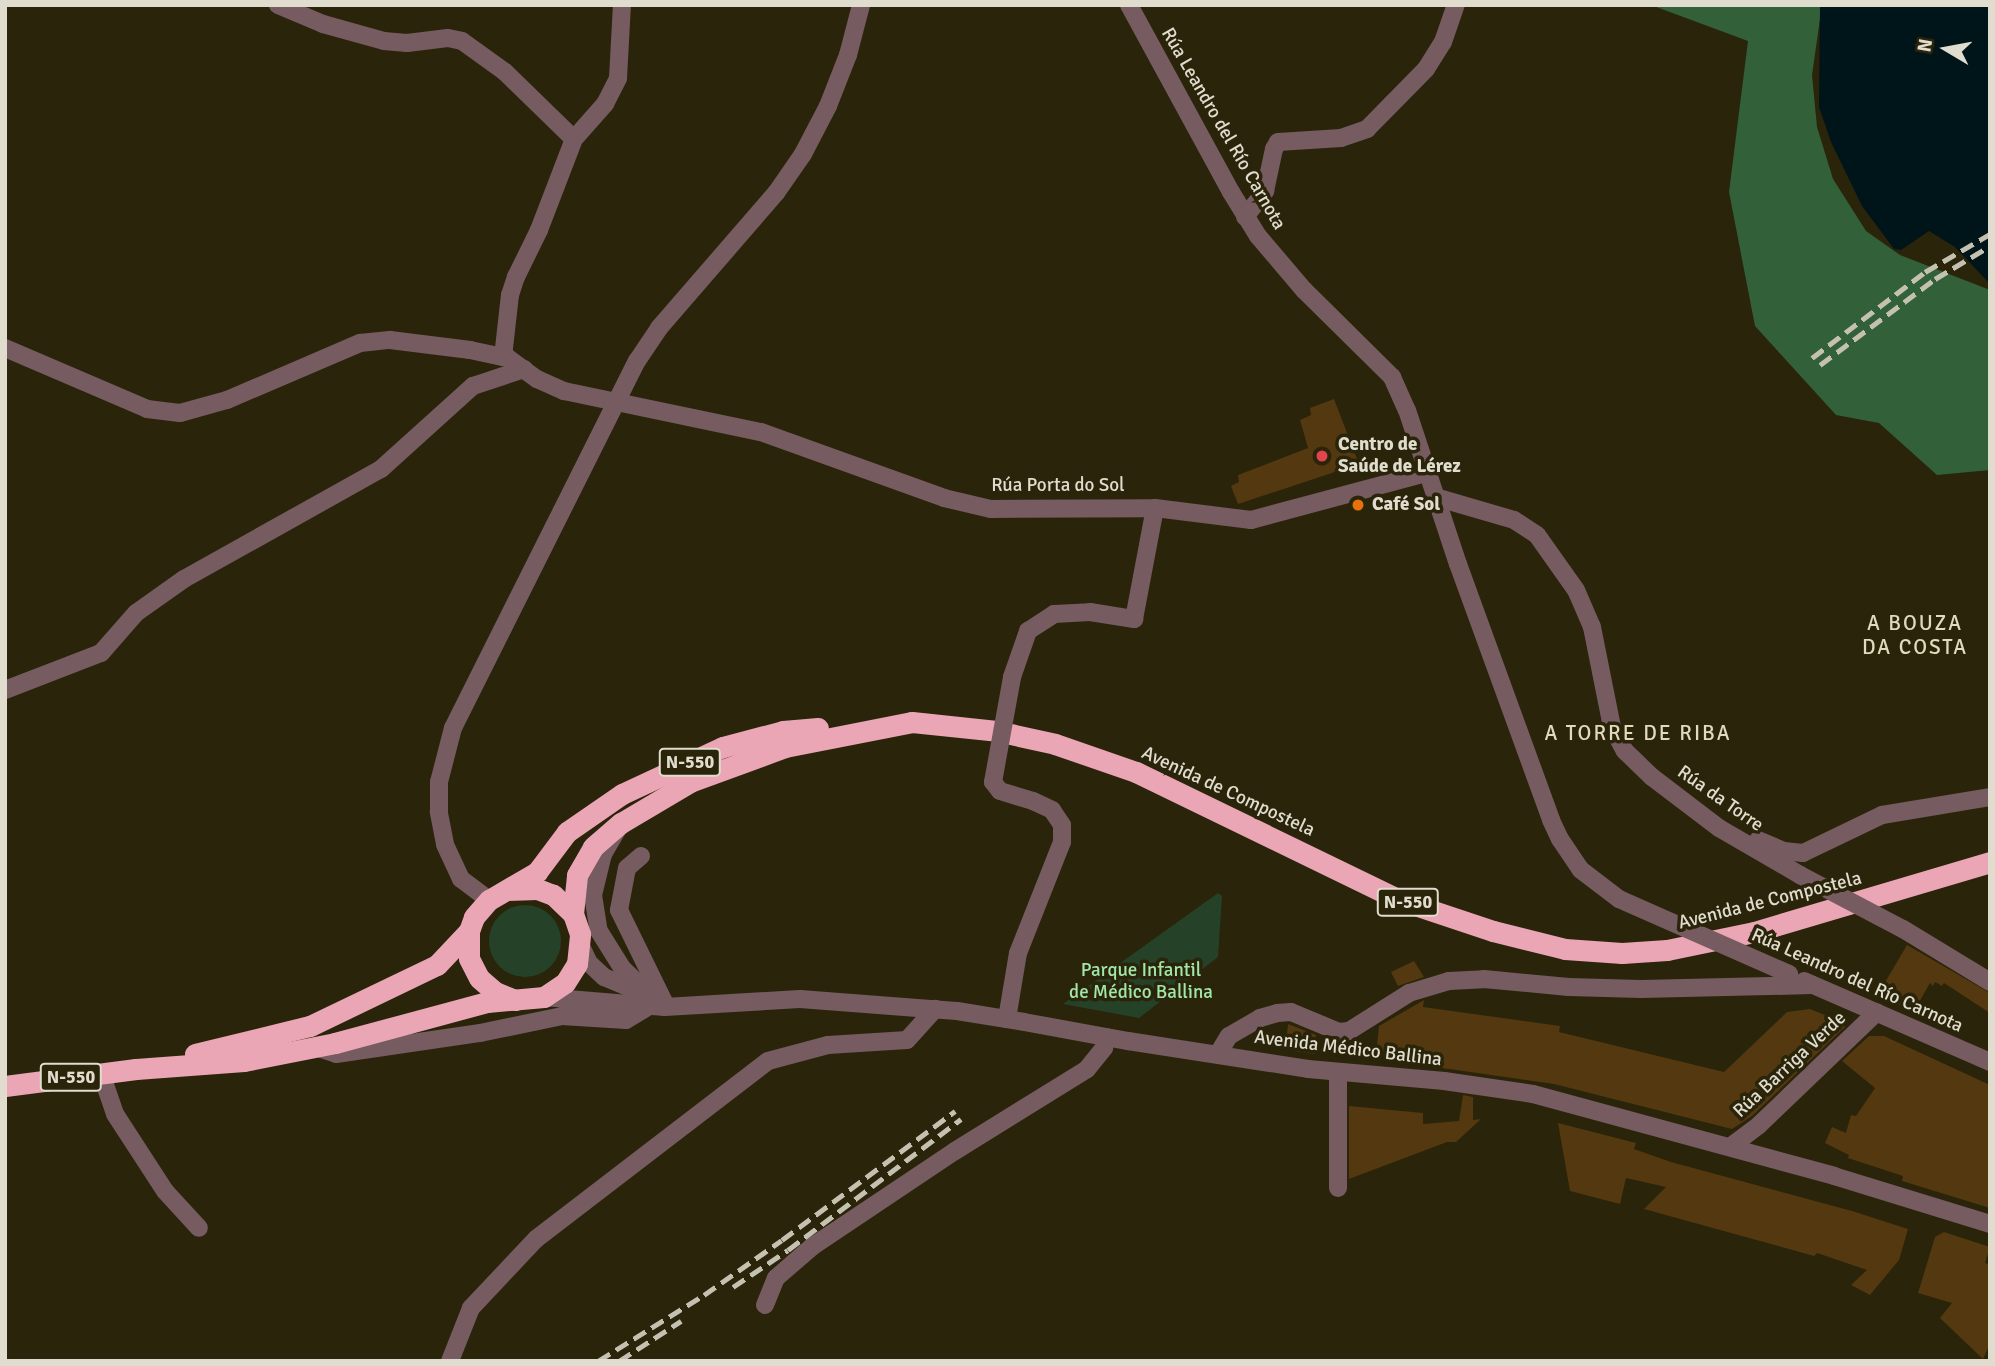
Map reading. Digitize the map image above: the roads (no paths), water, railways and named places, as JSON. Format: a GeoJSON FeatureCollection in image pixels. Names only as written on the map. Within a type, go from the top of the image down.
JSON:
{"type":"FeatureCollection","features":[{"type":"Feature","properties":{"kind":"highway","name":"N-550"},"geometry":{"type":"LineString","coordinates":[[136,1069],[310,1026],[437,965],[469,931],[474,917],[498,895],[537,872],[567,832],[622,794],[723,747],[783,731],[912,722]]}},
{"type":"Feature","properties":{"kind":"highway","name":"Avenida de Compostela"},"geometry":{"type":"LineString","coordinates":[[573,914],[577,875],[593,846],[621,823],[690,782],[785,747],[912,722],[997,731],[1055,744],[1136,772],[1400,900],[1493,931],[1565,949],[1622,953],[1667,950],[1754,932],[1990,862]]}},
{"type":"Feature","properties":{"kind":"highway","name":"Avenida de Compostela"},"geometry":{"type":"LineString","coordinates":[[1924,883],[1990,873]]}},
{"type":"Feature","properties":{"kind":"highway"},"geometry":{"type":"LineString","coordinates":[[498,895],[537,888],[553,895],[573,914]]}},
{"type":"Feature","properties":{"kind":"highway","name":"N-550"},"geometry":{"type":"LineString","coordinates":[[573,914],[581,946]]}},
{"type":"Feature","properties":{"kind":"highway"},"geometry":{"type":"LineString","coordinates":[[469,931],[469,958],[479,978],[495,992],[517,1000]]}},
{"type":"Feature","properties":{"kind":"highway"},"geometry":{"type":"LineString","coordinates":[[544,997],[565,983],[577,964],[581,946]]}},
{"type":"Feature","properties":{"kind":"highway","name":"N-550"},"geometry":{"type":"LineString","coordinates":[[5,1086],[136,1069],[244,1061],[315,1047],[487,1002],[544,997]]}},
{"type":"Feature","properties":{"kind":"street"},"geometry":{"type":"LineString","coordinates":[[278,5],[323,24],[384,41],[407,43],[447,38],[462,41],[505,72],[574,139]]}},
{"type":"Feature","properties":{"kind":"street"},"geometry":{"type":"LineString","coordinates":[[5,348],[147,409],[180,413],[209,407],[342,348],[374,340],[503,356],[510,295],[539,230],[574,139],[605,104],[618,78],[622,5]]}},
{"type":"Feature","properties":{"kind":"street"},"geometry":{"type":"LineString","coordinates":[[498,895],[461,879],[445,844],[439,812],[439,782],[444,754],[464,702],[615,401],[659,328],[776,193],[803,154],[838,80],[861,5]]}},
{"type":"Feature","properties":{"kind":"street","name":"Rúa Leandro del Río Carnota"},"geometry":{"type":"LineString","coordinates":[[1129,5],[1245,217],[1304,290],[1392,377],[1407,410],[1426,473],[1560,839],[1581,870],[1619,899],[1990,1062]]}},
{"type":"Feature","properties":{"kind":"street"},"geometry":{"type":"LineString","coordinates":[[1245,217],[1265,191],[1278,142],[1341,138],[1367,129],[1426,69],[1443,42],[1456,5]]}},
{"type":"Feature","properties":{"kind":"street","name":"Rúa Porta do Sol"},"geometry":{"type":"LineString","coordinates":[[503,356],[554,387],[761,432],[966,505],[1016,510],[1155,508],[1251,520],[1426,473]]}},
{"type":"Feature","properties":{"kind":"street"},"geometry":{"type":"LineString","coordinates":[[5,690],[101,653],[136,613],[184,579],[381,469],[473,386],[524,369]]}},
{"type":"Feature","properties":{"kind":"street","name":"Rúa da Torre"},"geometry":{"type":"LineString","coordinates":[[1435,497],[1514,520],[1537,535],[1576,590],[1592,626],[1612,727],[1625,751],[1652,777],[1731,835],[1903,929],[1990,982]]}},
{"type":"Feature","properties":{"kind":"street"},"geometry":{"type":"LineString","coordinates":[[1016,1020],[1018,953],[1062,842],[1062,825],[1052,810],[1000,791],[993,782],[1012,677],[1028,631],[1054,614],[1090,612],[1135,619],[1155,508]]}},
{"type":"Feature","properties":{"kind":"street"},"geometry":{"type":"LineString","coordinates":[[1731,835],[1745,836],[1784,851],[1803,853],[1882,815],[1990,797]]}},
{"type":"Feature","properties":{"kind":"street"},"geometry":{"type":"LineString","coordinates":[[621,823],[603,854],[593,895],[599,931],[622,968],[655,1002]]}},
{"type":"Feature","properties":{"kind":"street"},"geometry":{"type":"LineString","coordinates":[[640,856],[627,868],[618,910],[655,1002]]}},
{"type":"Feature","properties":{"kind":"street","name":"Avenida Médico Ballina"},"geometry":{"type":"LineString","coordinates":[[581,946],[589,963],[604,977],[655,1002]]}},
{"type":"Feature","properties":{"kind":"street"},"geometry":{"type":"LineString","coordinates":[[1218,1054],[1229,1036],[1260,1018],[1291,1012],[1339,1032],[1349,1031],[1409,993],[1449,981],[1484,979],[1569,987],[1641,989],[1812,985]]}},
{"type":"Feature","properties":{"kind":"street","name":"Avenida Médico Ballina"},"geometry":{"type":"LineString","coordinates":[[544,997],[688,1005],[800,999],[935,1009],[1338,1072],[1533,1094],[1730,1147],[1990,1224]]}},
{"type":"Feature","properties":{"kind":"street"},"geometry":{"type":"LineString","coordinates":[[315,1047],[336,1054],[480,1033],[562,1016],[626,1020],[655,1002]]}},
{"type":"Feature","properties":{"kind":"street"},"geometry":{"type":"LineString","coordinates":[[450,1361],[471,1308],[536,1239],[768,1061],[828,1045],[907,1040],[935,1009]]}},
{"type":"Feature","properties":{"kind":"street","name":"Rúa Barriga Verde"},"geometry":{"type":"LineString","coordinates":[[1730,1147],[1759,1125],[1877,1012]]}},
{"type":"Feature","properties":{"kind":"street"},"geometry":{"type":"LineString","coordinates":[[765,1305],[776,1278],[813,1246],[955,1151],[1087,1069],[1104,1048],[1107,1037]]}},
{"type":"Feature","properties":{"kind":"street"},"geometry":{"type":"LineString","coordinates":[[1338,1072],[1338,1188]]}},
{"type":"Feature","properties":{"kind":"street"},"geometry":{"type":"LineString","coordinates":[[101,1073],[115,1114],[165,1191],[199,1228]]}},
{"type":"Feature","properties":{"kind":"railway"},"geometry":{"type":"LineString","coordinates":[[1812,358],[1925,272],[1990,234]]}},
{"type":"Feature","properties":{"kind":"railway"},"geometry":{"type":"LineString","coordinates":[[1820,365],[1935,279],[1990,246]]}},
{"type":"Feature","properties":{"kind":"railway"},"geometry":{"type":"LineString","coordinates":[[598,1361],[704,1295],[955,1111]]}},
{"type":"Feature","properties":{"kind":"railway"},"geometry":{"type":"LineString","coordinates":[[733,1287],[788,1250],[961,1119]]}},
{"type":"Feature","properties":{"kind":"railway"},"geometry":{"type":"LineString","coordinates":[[619,1361],[681,1321]]}},
{"type":"Feature","properties":{"kind":"place","name":"Centro de Saúde de Lérez"},"geometry":{"type":"Point","coordinates":[1322,456]}},
{"type":"Feature","properties":{"kind":"place","name":"Café Sol"},"geometry":{"type":"Point","coordinates":[1358,505]}},
{"type":"Feature","properties":{"kind":"district","name":"A BOUZA DA COSTA"},"geometry":{"type":"Point","coordinates":[1915,635]}},
{"type":"Feature","properties":{"kind":"district","name":"A TORRE DE RIBA"},"geometry":{"type":"Point","coordinates":[1638,733]}},
{"type":"Feature","properties":{"kind":"park label","name":"Parque Infantil de Médico Ballina"},"geometry":{"type":"Point","coordinates":[1141,982]}}]}
